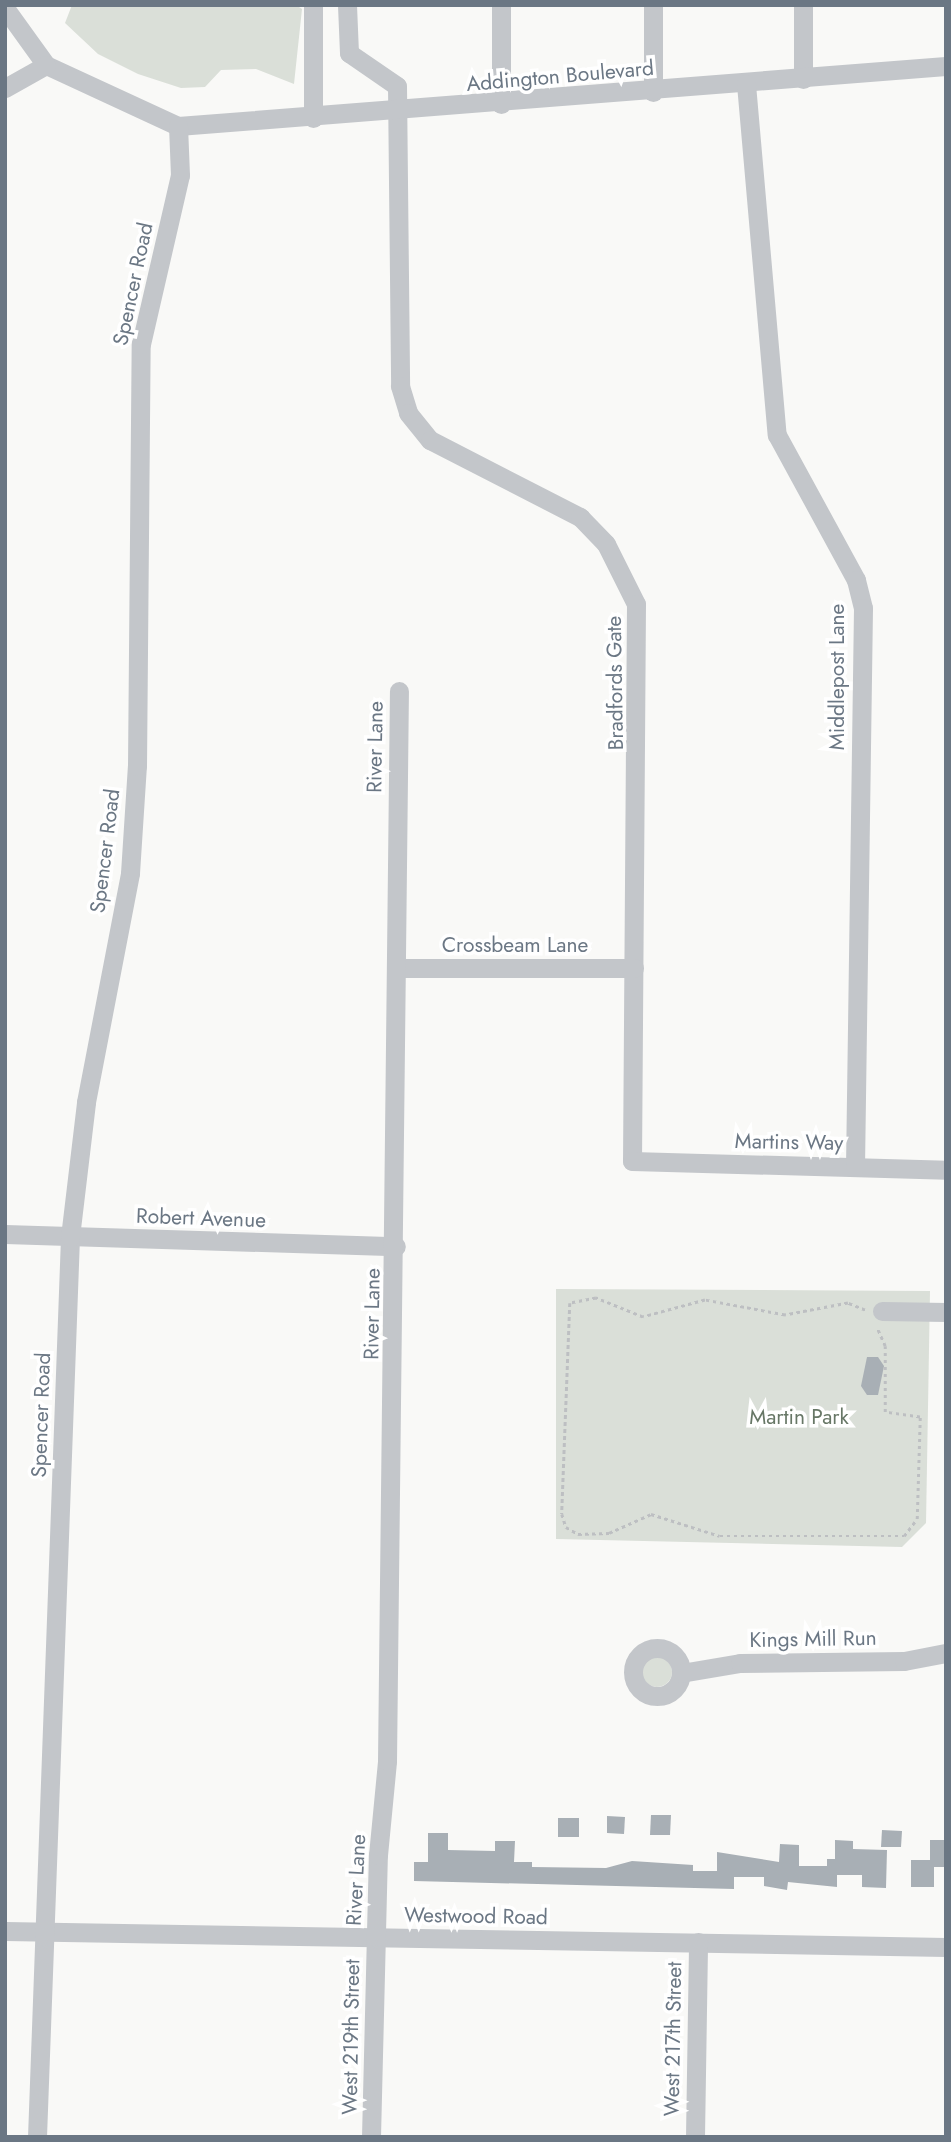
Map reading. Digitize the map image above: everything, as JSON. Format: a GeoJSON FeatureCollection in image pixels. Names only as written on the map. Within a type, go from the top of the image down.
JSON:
{"type":"FeatureCollection","features":[{"type":"Feature","properties":{"kind":"street"},"geometry":{"type":"LineString","coordinates":[[313,5],[313,118]]}},
{"type":"Feature","properties":{"kind":"street","name":"Bradfords Gate"},"geometry":{"type":"LineString","coordinates":[[347,5],[349,53],[397,86],[400,386],[408,413],[430,440],[580,517],[606,544],[636,604],[632,1161]]}},
{"type":"Feature","properties":{"kind":"street"},"geometry":{"type":"LineString","coordinates":[[501,5],[501,104]]}},
{"type":"Feature","properties":{"kind":"street"},"geometry":{"type":"LineString","coordinates":[[653,5],[653,92]]}},
{"type":"Feature","properties":{"kind":"street"},"geometry":{"type":"LineString","coordinates":[[803,5],[803,79]]}},
{"type":"Feature","properties":{"kind":"street"},"geometry":{"type":"LineString","coordinates":[[12,9],[46,65],[178,125]]}},
{"type":"Feature","properties":{"kind":"street"},"geometry":{"type":"LineString","coordinates":[[5,88],[46,65]]}},
{"type":"Feature","properties":{"kind":"street","name":"Addington Boulevard"},"geometry":{"type":"LineString","coordinates":[[178,125],[396,113],[946,66]]}},
{"type":"Feature","properties":{"kind":"street","name":"Middlepost Lane"},"geometry":{"type":"LineString","coordinates":[[746,84],[777,435],[856,580],[863,608],[855,1166]]}},
{"type":"Feature","properties":{"kind":"street","name":"Spencer Road"},"geometry":{"type":"LineString","coordinates":[[37,2137],[41,1932],[50,1798],[70,1237],[86,1102],[130,873],[137,766],[141,344],[180,175],[178,125]]}},
{"type":"Feature","properties":{"kind":"street","name":"River Lane"},"geometry":{"type":"LineString","coordinates":[[376,1938],[387,1761],[396,1246],[398,691]]}},
{"type":"Feature","properties":{"kind":"street","name":"Crossbeam Lane"},"geometry":{"type":"LineString","coordinates":[[396,968],[634,968]]}},
{"type":"Feature","properties":{"kind":"street","name":"Martins Way"},"geometry":{"type":"LineString","coordinates":[[632,1161],[946,1170]]}},
{"type":"Feature","properties":{"kind":"street","name":"Robert Avenue"},"geometry":{"type":"LineString","coordinates":[[5,1234],[396,1246]]}},
{"type":"Feature","properties":{"kind":"street"},"geometry":{"type":"LineString","coordinates":[[876,1312],[946,1312]]}},
{"type":"Feature","properties":{"kind":"street","name":"Kings Mill Run"},"geometry":{"type":"LineString","coordinates":[[681,1673],[740,1663],[904,1661],[946,1654]]}},
{"type":"Feature","properties":{"kind":"street","name":"Westwood Road"},"geometry":{"type":"LineString","coordinates":[[5,1931],[946,1947]]}},
{"type":"Feature","properties":{"kind":"street","name":"West 219th Street"},"geometry":{"type":"LineString","coordinates":[[372,2137],[376,1938]]}},
{"type":"Feature","properties":{"kind":"street","name":"West 217th Street"},"geometry":{"type":"LineString","coordinates":[[695,2137],[698,1942]]}},
{"type":"Feature","properties":{"kind":"path"},"geometry":{"type":"LineString","coordinates":[[596,1298],[643,1317],[692,1300],[741,1302],[796,1316],[848,1303],[871,1317],[876,1312],[885,1346],[885,1412],[920,1417],[917,1519],[904,1536],[720,1536],[651,1514],[608,1533],[578,1534],[566,1527],[562,1514],[570,1303],[596,1298]]}},
{"type":"Feature","properties":{"kind":"green space"},"geometry":{"type":"Polygon","coordinates":[[[72,5],[296,5],[302,9],[294,84],[256,69],[221,70],[205,87],[181,88],[138,74],[98,54],[65,23],[72,5]]]}},
{"type":"Feature","properties":{"kind":"green space","name":"Martin Park"},"geometry":{"type":"Polygon","coordinates":[[[556,1289],[930,1291],[926,1523],[902,1547],[556,1539],[556,1289]]]}},
{"type":"Feature","properties":{"kind":"green space"},"geometry":{"type":"Polygon","coordinates":[[[657,1657],[668,1661],[672,1672],[668,1683],[657,1687],[646,1683],[642,1672],[646,1661],[657,1657]]]}},
{"type":"Feature","properties":{"kind":"building"},"geometry":{"type":"Polygon","coordinates":[[[867,1357],[878,1357],[884,1366],[878,1395],[867,1395],[861,1386],[867,1357]]]}},
{"type":"Feature","properties":{"kind":"building"},"geometry":{"type":"Polygon","coordinates":[[[651,1815],[671,1815],[670,1835],[650,1835],[651,1815]]]}},
{"type":"Feature","properties":{"kind":"building"},"geometry":{"type":"Polygon","coordinates":[[[607,1816],[625,1817],[624,1834],[607,1833],[607,1816]]]}},
{"type":"Feature","properties":{"kind":"building"},"geometry":{"type":"Polygon","coordinates":[[[558,1818],[579,1818],[579,1837],[558,1837],[558,1818]]]}},
{"type":"Feature","properties":{"kind":"building"},"geometry":{"type":"Polygon","coordinates":[[[882,1830],[902,1831],[901,1847],[881,1847],[882,1830]]]}},
{"type":"Feature","properties":{"kind":"building"},"geometry":{"type":"Polygon","coordinates":[[[428,1833],[448,1833],[448,1850],[495,1851],[495,1841],[515,1841],[514,1862],[532,1862],[532,1867],[606,1868],[632,1861],[693,1865],[693,1871],[717,1871],[717,1852],[779,1862],[780,1844],[799,1845],[799,1866],[827,1866],[827,1859],[835,1859],[835,1840],[853,1841],[853,1849],[887,1850],[886,1888],[862,1887],[862,1875],[837,1875],[837,1887],[788,1882],[787,1890],[764,1886],[764,1877],[734,1877],[734,1889],[414,1881],[414,1862],[428,1862],[428,1833]]]}},
{"type":"Feature","properties":{"kind":"building"},"geometry":{"type":"Polygon","coordinates":[[[930,1840],[946,1840],[946,1867],[934,1867],[934,1887],[911,1887],[911,1860],[930,1860],[930,1840]]]}}]}
